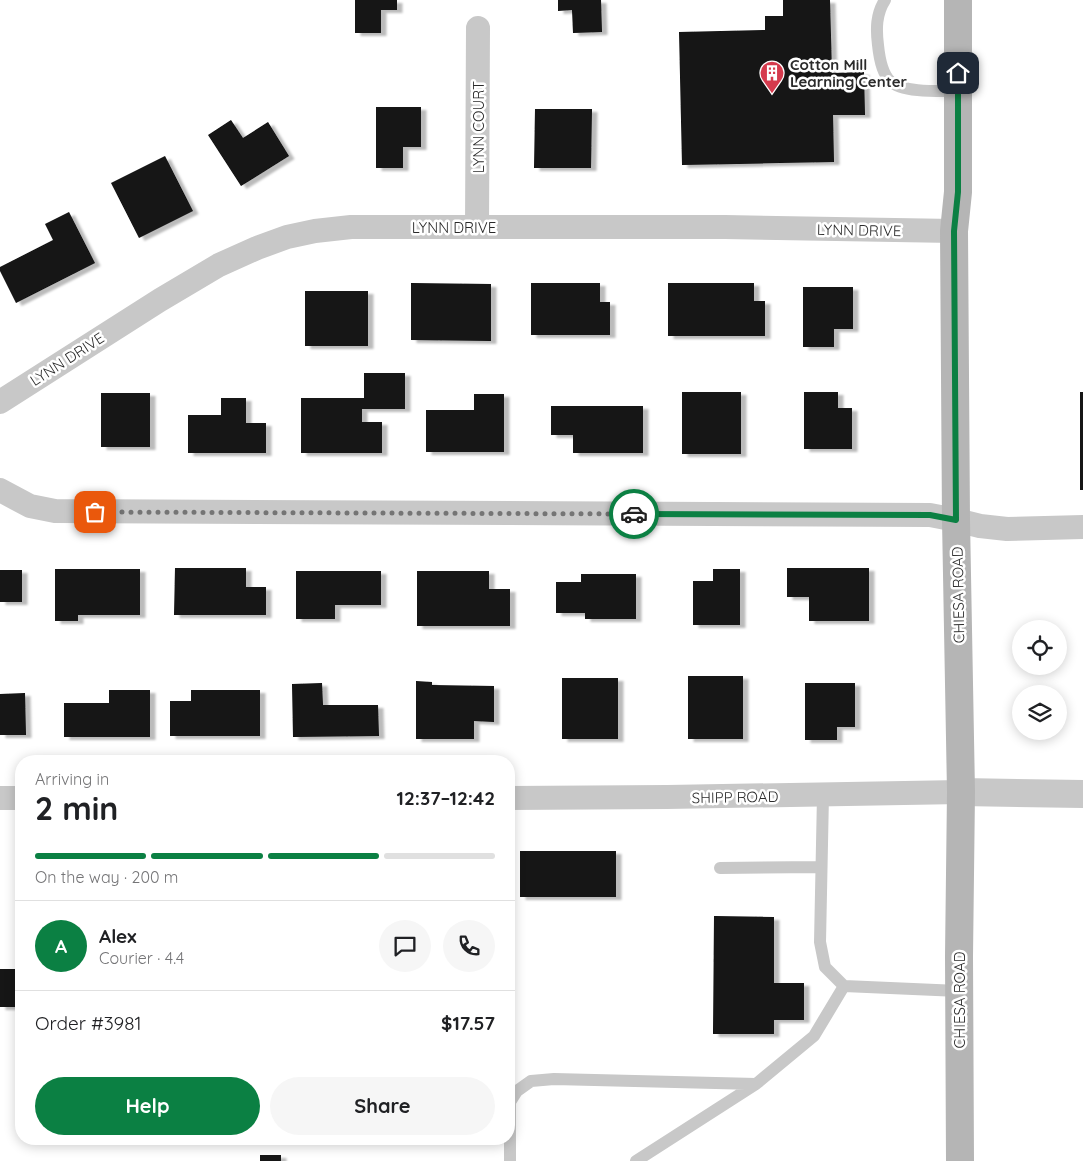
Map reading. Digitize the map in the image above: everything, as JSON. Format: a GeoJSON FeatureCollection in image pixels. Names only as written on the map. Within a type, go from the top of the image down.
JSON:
{"type":"FeatureCollection","features":[{"type":"Feature","properties":{"kind":"main road","name":"CHIESA ROAD"},"geometry":{"type":"LineString","coordinates":[[958,0],[958,192],[954,231],[956,520],[961,792],[960,1161]]}},
{"type":"Feature","properties":{"kind":"street","name":"LYNN COURT"},"geometry":{"type":"LineString","coordinates":[[477,227],[478,28]]}},
{"type":"Feature","properties":{"kind":"street","name":"LYNN DRIVE"},"geometry":{"type":"LineString","coordinates":[[0,402],[160,300],[219,265],[287,237],[315,231],[351,228],[715,227],[954,231]]}},
{"type":"Feature","properties":{"kind":"street"},"geometry":{"type":"LineString","coordinates":[[0,490],[30,506],[55,511],[930,515],[980,526],[1007,529],[1083,527]]}},
{"type":"Feature","properties":{"kind":"street"},"geometry":{"type":"LineString","coordinates":[[961,792],[1083,794]]}},
{"type":"Feature","properties":{"kind":"street","name":"SHIPP ROAD"},"geometry":{"type":"LineString","coordinates":[[515,798],[667,798],[961,792]]}},
{"type":"Feature","properties":{"kind":"street"},"geometry":{"type":"LineString","coordinates":[[0,798],[15,798]]}},
{"type":"Feature","properties":{"kind":"lane"},"geometry":{"type":"LineString","coordinates":[[885,0],[881,7],[876,28],[882,67],[890,82],[902,87],[918,90],[958,91]]}},
{"type":"Feature","properties":{"kind":"lane"},"geometry":{"type":"LineString","coordinates":[[823,795],[820,942],[825,967],[844,986],[959,991]]}},
{"type":"Feature","properties":{"kind":"lane"},"geometry":{"type":"LineString","coordinates":[[720,868],[821,867]]}},
{"type":"Feature","properties":{"kind":"lane"},"geometry":{"type":"LineString","coordinates":[[636,1161],[756,1084],[814,1036],[844,986]]}},
{"type":"Feature","properties":{"kind":"lane"},"geometry":{"type":"LineString","coordinates":[[515,1094],[531,1082],[554,1079],[756,1084]]}},
{"type":"Feature","properties":{"kind":"lane"},"geometry":{"type":"LineString","coordinates":[[510,1145],[510,1161]]}},
{"type":"Feature","properties":{"kind":"building"},"geometry":{"type":"Polygon","coordinates":[[[355,0],[397,0],[397,10],[381,10],[381,33],[355,33],[355,0]]]}},
{"type":"Feature","properties":{"kind":"building"},"geometry":{"type":"Polygon","coordinates":[[[558,0],[601,0],[602,32],[573,33],[572,10],[558,11],[558,0]]]}},
{"type":"Feature","properties":{"kind":"building","name":"Cotton Mill Learning Center"},"geometry":{"type":"Polygon","coordinates":[[[783,0],[830,0],[832,73],[864,72],[865,115],[833,115],[834,162],[682,165],[679,32],[765,30],[765,16],[783,16],[783,0]]]}},
{"type":"Feature","properties":{"kind":"building"},"geometry":{"type":"Polygon","coordinates":[[[376,107],[421,107],[421,147],[403,147],[403,168],[376,168],[376,107]]]}},
{"type":"Feature","properties":{"kind":"building"},"geometry":{"type":"Polygon","coordinates":[[[535,109],[592,109],[591,168],[534,168],[535,109]]]}},
{"type":"Feature","properties":{"kind":"building"},"geometry":{"type":"Polygon","coordinates":[[[231,120],[243,138],[268,122],[289,156],[241,186],[208,135],[231,120]]]}},
{"type":"Feature","properties":{"kind":"building"},"geometry":{"type":"Polygon","coordinates":[[[165,156],[193,211],[139,238],[111,183],[165,156]]]}},
{"type":"Feature","properties":{"kind":"building"},"geometry":{"type":"Polygon","coordinates":[[[69,212],[95,263],[16,303],[0,271],[0,267],[53,240],[45,224],[69,212]]]}},
{"type":"Feature","properties":{"kind":"building"},"geometry":{"type":"Polygon","coordinates":[[[411,283],[491,284],[491,341],[411,340],[411,283]]]}},
{"type":"Feature","properties":{"kind":"building"},"geometry":{"type":"Polygon","coordinates":[[[531,283],[600,283],[600,302],[610,302],[610,335],[531,335],[531,283]]]}},
{"type":"Feature","properties":{"kind":"building"},"geometry":{"type":"Polygon","coordinates":[[[668,283],[754,283],[754,301],[765,301],[765,336],[668,336],[668,283]]]}},
{"type":"Feature","properties":{"kind":"building"},"geometry":{"type":"Polygon","coordinates":[[[803,287],[853,287],[853,329],[834,329],[834,347],[803,347],[803,287]]]}},
{"type":"Feature","properties":{"kind":"building"},"geometry":{"type":"Polygon","coordinates":[[[305,291],[368,291],[368,346],[305,346],[305,291]]]}},
{"type":"Feature","properties":{"kind":"building"},"geometry":{"type":"Polygon","coordinates":[[[364,373],[405,373],[405,409],[362,409],[362,422],[382,422],[382,453],[301,453],[301,398],[364,398],[364,373]]]}},
{"type":"Feature","properties":{"kind":"building"},"geometry":{"type":"Polygon","coordinates":[[[682,392],[741,392],[741,454],[682,454],[682,392]]]}},
{"type":"Feature","properties":{"kind":"building"},"geometry":{"type":"Polygon","coordinates":[[[804,392],[838,392],[838,408],[852,408],[852,449],[804,449],[804,392]]]}},
{"type":"Feature","properties":{"kind":"building"},"geometry":{"type":"Polygon","coordinates":[[[1080,392],[1083,392],[1083,490],[1080,490],[1080,392]]]}},
{"type":"Feature","properties":{"kind":"building"},"geometry":{"type":"Polygon","coordinates":[[[101,393],[150,393],[150,447],[101,447],[101,393]]]}},
{"type":"Feature","properties":{"kind":"building"},"geometry":{"type":"Polygon","coordinates":[[[474,394],[504,394],[504,452],[426,452],[426,410],[474,410],[474,394]]]}},
{"type":"Feature","properties":{"kind":"building"},"geometry":{"type":"Polygon","coordinates":[[[221,398],[246,398],[246,423],[266,423],[266,453],[188,453],[188,415],[221,415],[221,398]]]}},
{"type":"Feature","properties":{"kind":"building"},"geometry":{"type":"Polygon","coordinates":[[[551,406],[643,406],[643,453],[573,453],[573,435],[551,435],[551,406]]]}},
{"type":"Feature","properties":{"kind":"building"},"geometry":{"type":"Polygon","coordinates":[[[175,568],[246,568],[246,587],[266,587],[266,615],[174,615],[175,568]]]}},
{"type":"Feature","properties":{"kind":"building"},"geometry":{"type":"Polygon","coordinates":[[[787,568],[869,568],[869,621],[809,621],[809,597],[787,597],[787,568]]]}},
{"type":"Feature","properties":{"kind":"building"},"geometry":{"type":"Polygon","coordinates":[[[55,569],[140,569],[140,615],[78,615],[78,621],[55,621],[55,569]]]}},
{"type":"Feature","properties":{"kind":"building"},"geometry":{"type":"Polygon","coordinates":[[[713,569],[740,569],[740,625],[693,625],[693,581],[713,581],[713,569]]]}},
{"type":"Feature","properties":{"kind":"building"},"geometry":{"type":"Polygon","coordinates":[[[0,570],[22,570],[22,602],[0,602],[0,570]]]}},
{"type":"Feature","properties":{"kind":"building"},"geometry":{"type":"Polygon","coordinates":[[[296,571],[381,571],[381,605],[335,605],[335,619],[296,619],[296,571]]]}},
{"type":"Feature","properties":{"kind":"building"},"geometry":{"type":"Polygon","coordinates":[[[417,571],[489,571],[489,589],[510,589],[510,626],[417,626],[417,571]]]}},
{"type":"Feature","properties":{"kind":"building"},"geometry":{"type":"Polygon","coordinates":[[[581,574],[636,574],[636,619],[585,619],[585,613],[556,613],[556,582],[581,582],[581,574]]]}},
{"type":"Feature","properties":{"kind":"building"},"geometry":{"type":"Polygon","coordinates":[[[688,676],[743,676],[743,739],[688,739],[688,676]]]}},
{"type":"Feature","properties":{"kind":"building"},"geometry":{"type":"Polygon","coordinates":[[[562,678],[618,678],[618,739],[562,739],[562,678]]]}},
{"type":"Feature","properties":{"kind":"building"},"geometry":{"type":"Polygon","coordinates":[[[416,681],[432,682],[432,685],[494,686],[494,722],[474,721],[474,739],[416,739],[416,681]]]}},
{"type":"Feature","properties":{"kind":"building"},"geometry":{"type":"Polygon","coordinates":[[[322,683],[323,705],[378,705],[379,736],[293,737],[292,684],[322,683]]]}},
{"type":"Feature","properties":{"kind":"building"},"geometry":{"type":"Polygon","coordinates":[[[805,683],[855,683],[855,727],[837,727],[837,740],[805,740],[805,683]]]}},
{"type":"Feature","properties":{"kind":"building"},"geometry":{"type":"Polygon","coordinates":[[[109,690],[150,690],[150,737],[64,737],[64,703],[109,703],[109,690]]]}},
{"type":"Feature","properties":{"kind":"building"},"geometry":{"type":"Polygon","coordinates":[[[191,690],[260,690],[260,736],[170,736],[170,701],[191,701],[191,690]]]}},
{"type":"Feature","properties":{"kind":"building"},"geometry":{"type":"Polygon","coordinates":[[[25,693],[26,735],[0,735],[0,694],[25,693]]]}},
{"type":"Feature","properties":{"kind":"building"},"geometry":{"type":"Polygon","coordinates":[[[520,851],[616,851],[616,897],[520,897],[520,851]]]}},
{"type":"Feature","properties":{"kind":"building"},"geometry":{"type":"Polygon","coordinates":[[[714,916],[774,917],[774,983],[804,983],[804,1020],[774,1020],[774,1034],[713,1034],[714,916]]]}},
{"type":"Feature","properties":{"kind":"building"},"geometry":{"type":"Polygon","coordinates":[[[0,969],[15,969],[15,1007],[0,1007],[0,969]]]}},
{"type":"Feature","properties":{"kind":"building"},"geometry":{"type":"Polygon","coordinates":[[[260,1155],[281,1155],[281,1161],[260,1161],[260,1155]]]}},
{"type":"Feature","properties":{"kind":"way so far"},"geometry":{"type":"LineString","coordinates":[[95,512],[634,514]]}},
{"type":"Feature","properties":{"kind":"place","name":"Cotton Mill Learning Center"},"geometry":{"type":"Point","coordinates":[772,94]}},
{"type":"Feature","properties":{"kind":"route"},"geometry":{"type":"LineString","coordinates":[[634,514],[930,515],[956,520],[954,231],[958,192],[958,73]]}}]}
